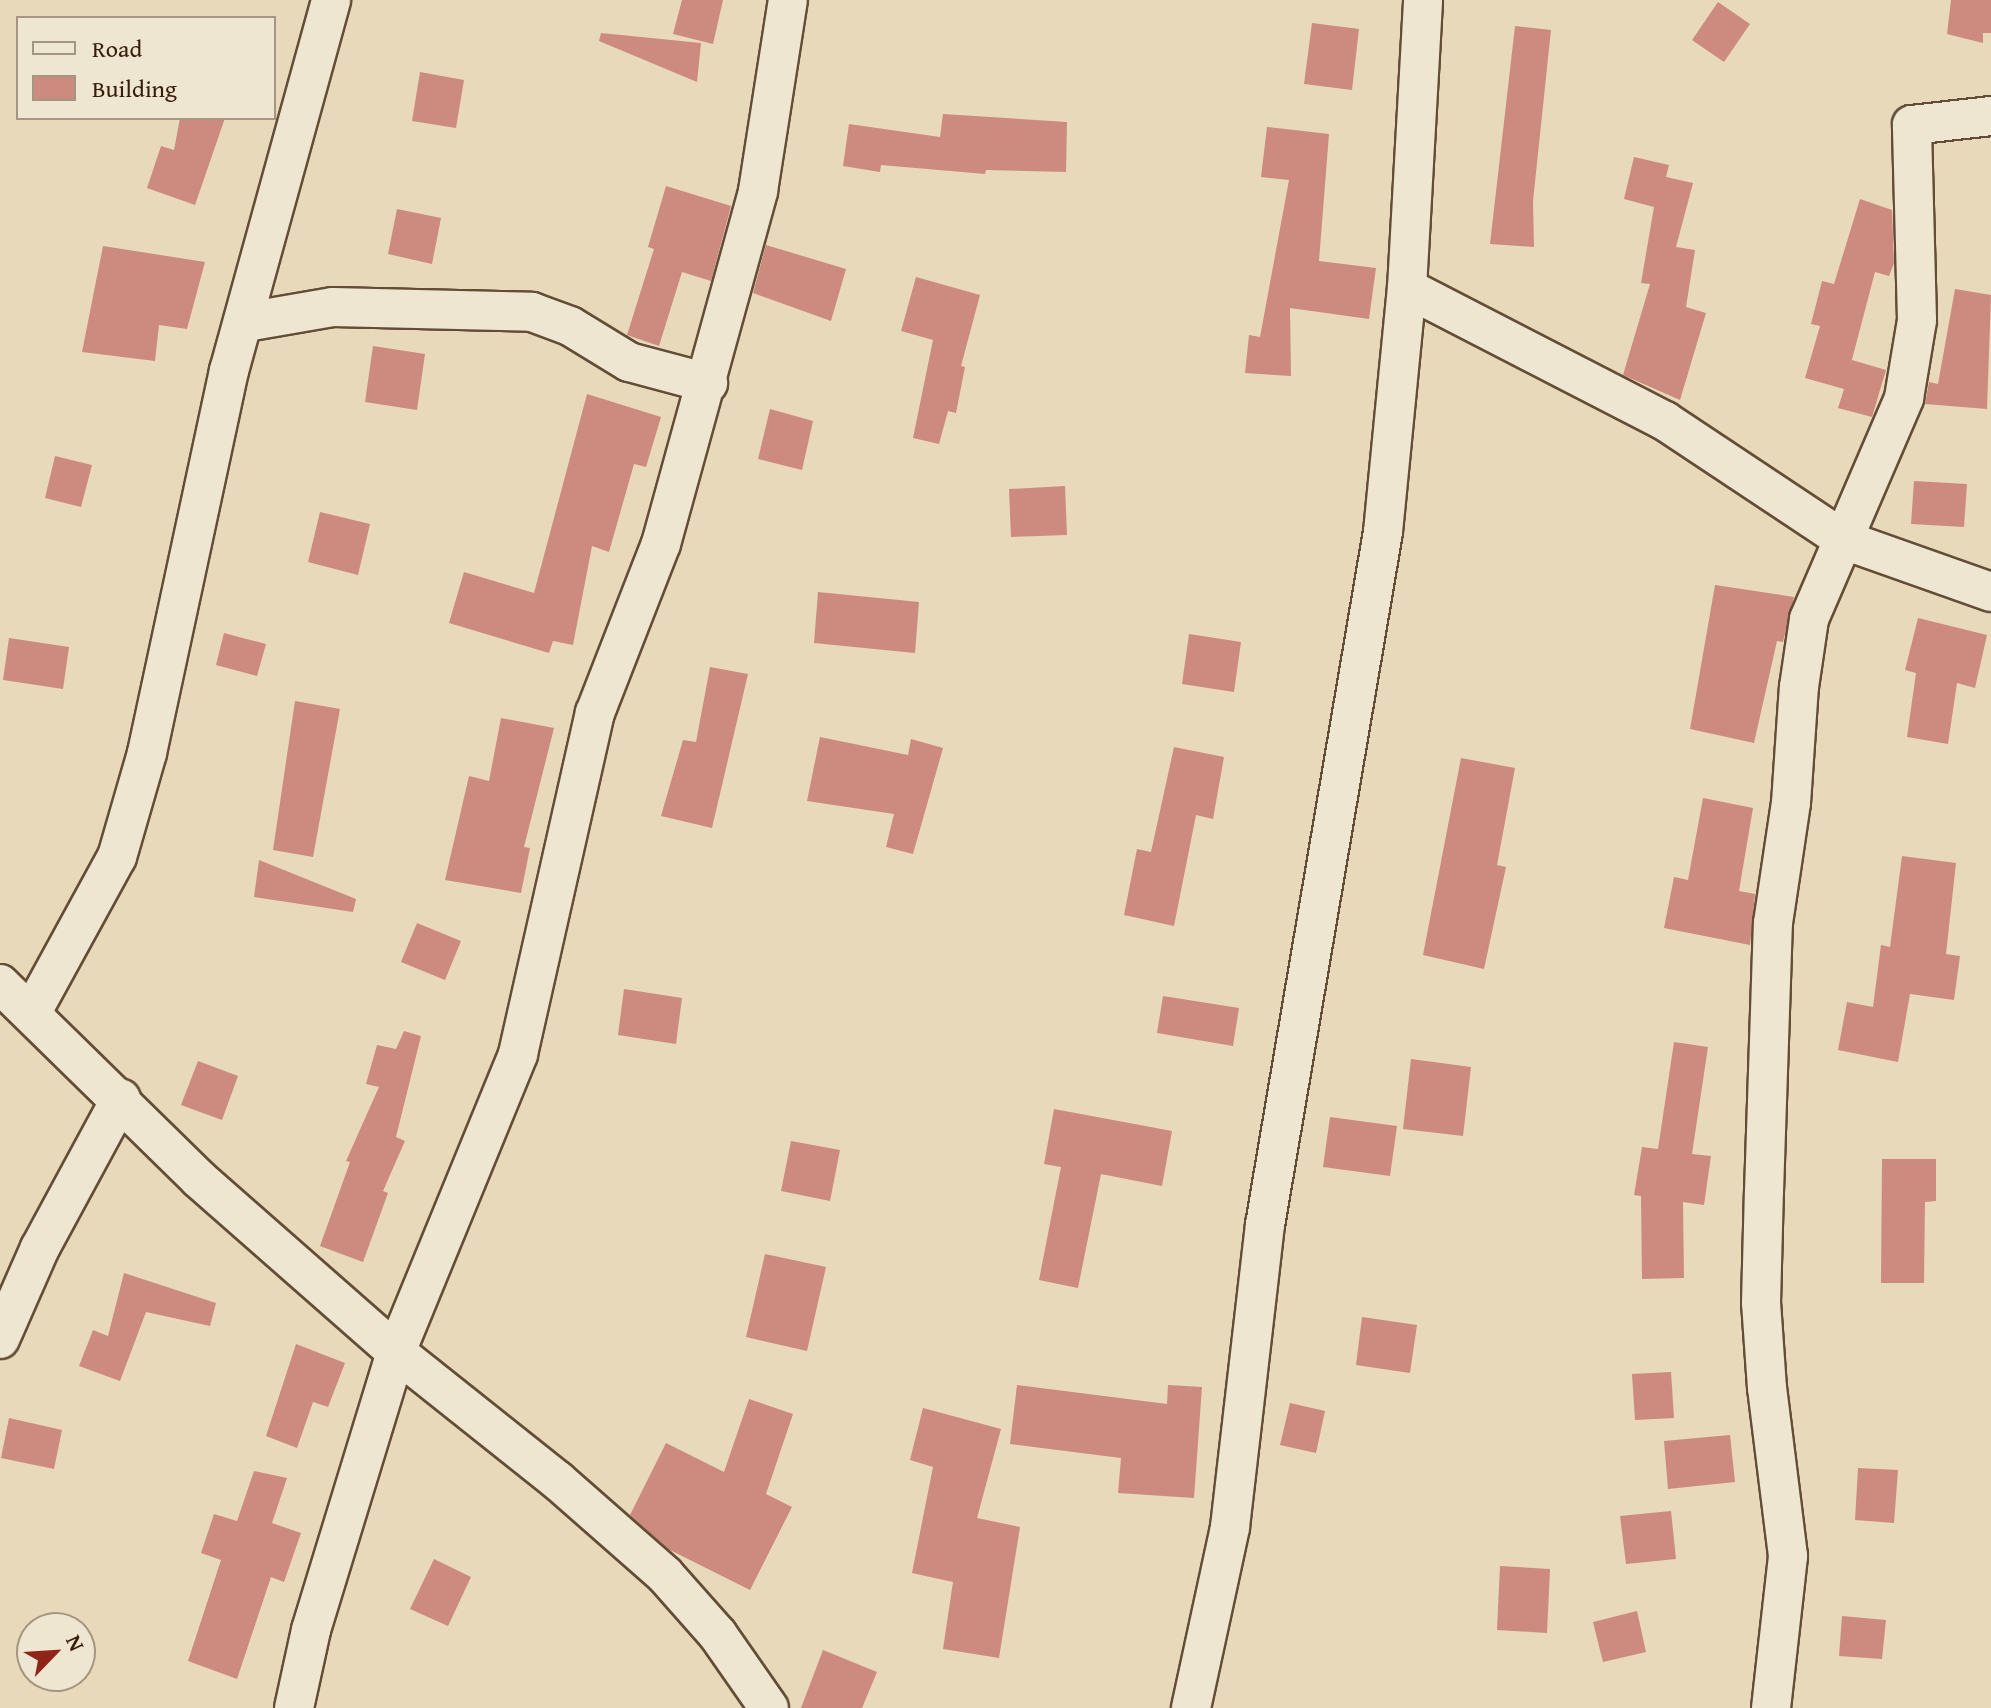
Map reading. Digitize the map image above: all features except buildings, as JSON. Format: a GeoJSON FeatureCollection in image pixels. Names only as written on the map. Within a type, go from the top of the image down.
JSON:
{"type":"FeatureCollection","features":[{"type":"Feature","properties":{"kind":"street"},"geometry":{"type":"LineString","coordinates":[[32,1012],[117,857],[147,753],[229,371],[246,322],[331,0]]}},
{"type":"Feature","properties":{"kind":"street"},"geometry":{"type":"LineString","coordinates":[[294,1708],[311,1630],[396,1352],[518,1054],[595,713],[661,544],[708,383],[758,191],[788,0]]}},
{"type":"Feature","properties":{"kind":"street"},"geometry":{"type":"LineString","coordinates":[[1191,1708],[1230,1527],[1265,1225],[1383,532],[1407,288],[1423,0]]}},
{"type":"Feature","properties":{"kind":"street"},"geometry":{"type":"LineString","coordinates":[[1771,1708],[1788,1556],[1761,1303],[1773,923],[1809,619],[1904,398],[1915,336],[1912,125],[1991,116]]}},
{"type":"Feature","properties":{"kind":"street"},"geometry":{"type":"LineString","coordinates":[[1407,288],[1665,421],[1844,540],[1991,592]]}},
{"type":"Feature","properties":{"kind":"street"},"geometry":{"type":"LineString","coordinates":[[246,322],[333,307],[532,312],[570,326],[629,362],[708,383]]}},
{"type":"Feature","properties":{"kind":"street"},"geometry":{"type":"LineString","coordinates":[[0,984],[121,1098],[199,1179],[396,1352],[578,1497],[665,1575],[718,1635],[769,1708]]}},
{"type":"Feature","properties":{"kind":"street"},"geometry":{"type":"LineString","coordinates":[[0,1339],[40,1248],[121,1098]]}}]}
